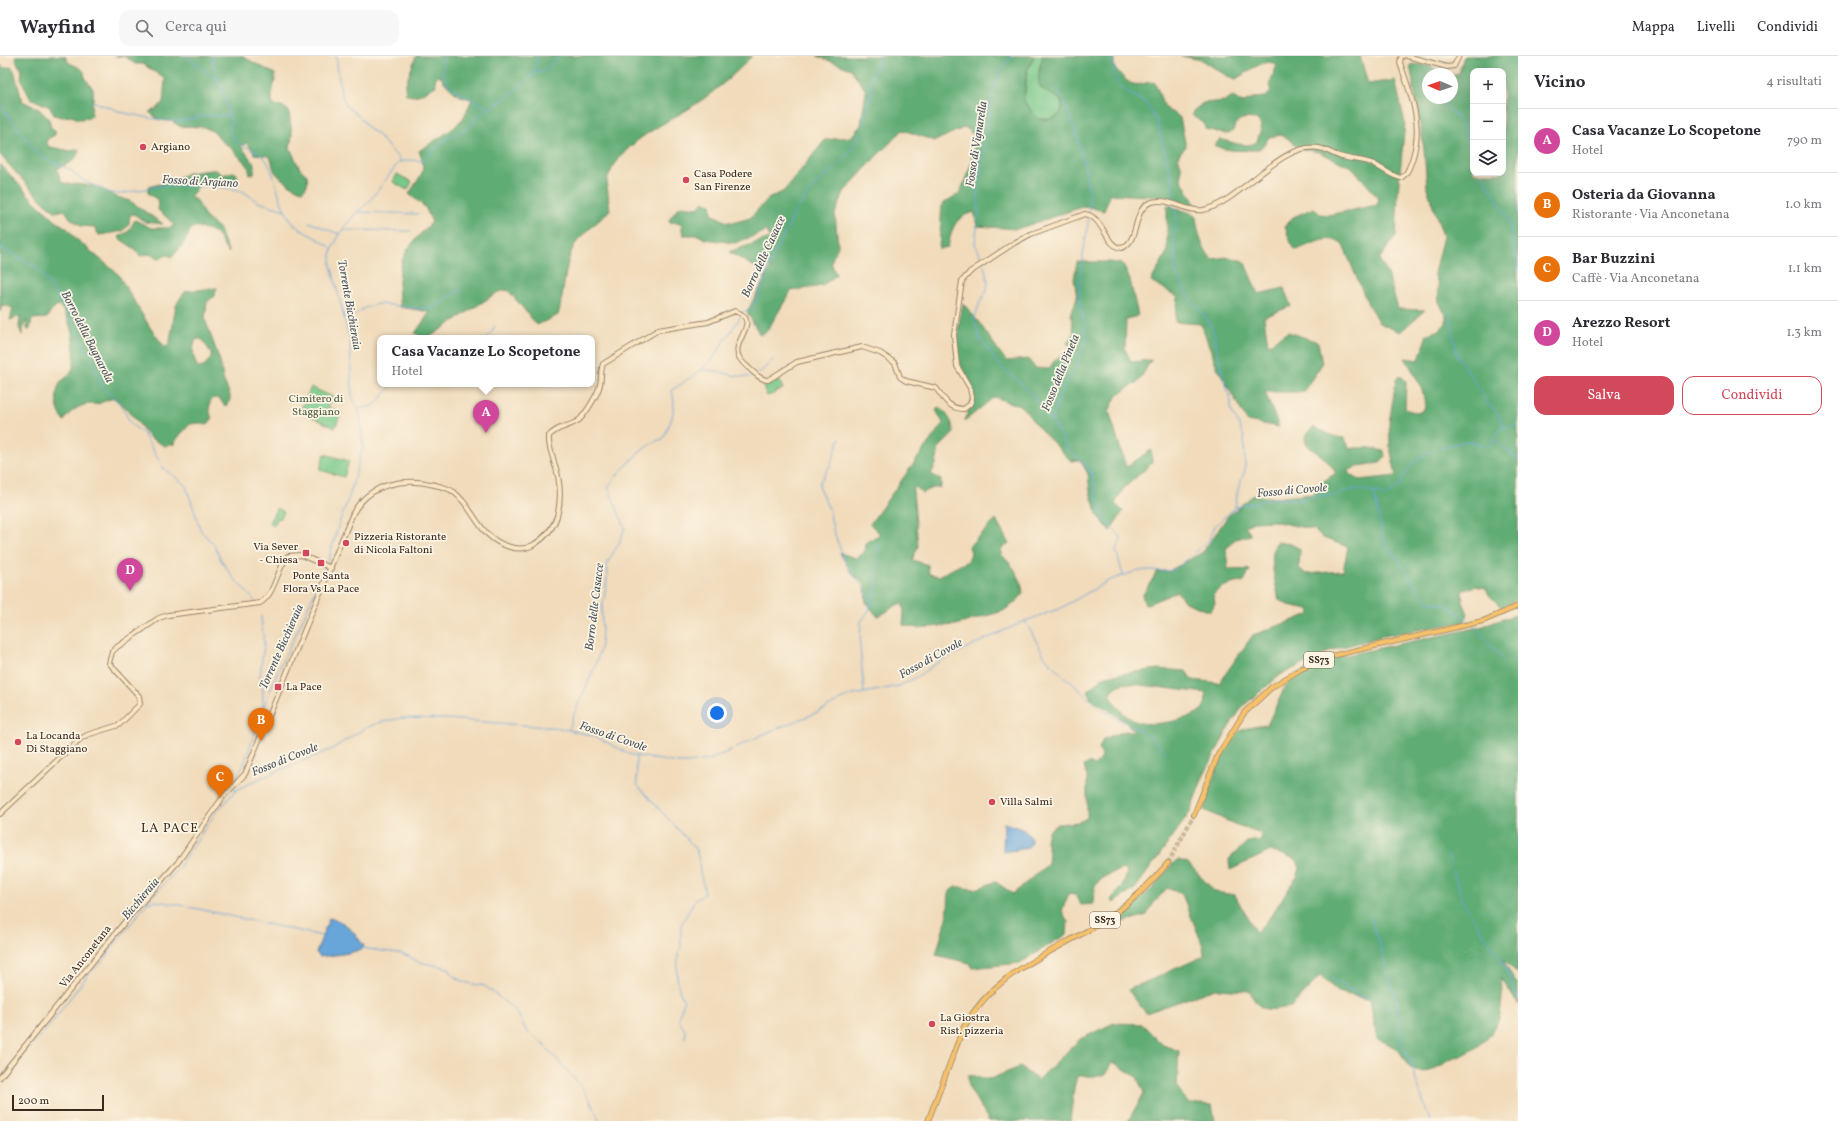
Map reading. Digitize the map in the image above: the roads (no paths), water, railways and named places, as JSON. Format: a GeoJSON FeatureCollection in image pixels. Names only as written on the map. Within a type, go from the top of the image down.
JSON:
{"type":"FeatureCollection","features":[{"type":"Feature","properties":{"kind":"main road","name":"Via Anconetana"},"geometry":{"type":"LineString","coordinates":[[0,1077],[127,919],[178,862],[223,797],[232,786],[239,781],[246,770],[258,744],[328,567],[353,513],[361,500],[370,493],[393,484],[410,481],[445,488],[456,493],[490,537],[502,545],[515,548],[528,547],[540,541],[550,532],[560,506],[560,487],[549,446],[549,436],[556,430],[574,423],[581,418],[599,388],[600,371],[603,364],[658,330],[717,320],[730,313],[738,312],[747,318],[747,324],[737,350],[739,357],[760,378],[768,380],[797,362],[862,347],[880,353],[895,364],[900,377],[906,381],[936,388],[946,403],[956,409],[964,409],[970,404],[972,398],[970,388],[956,366],[954,354],[954,335],[958,314],[959,293],[962,281],[970,272],[1014,243],[1031,234],[1085,214],[1096,218],[1113,244],[1118,248],[1122,248],[1130,242],[1139,214],[1144,206],[1158,201],[1201,211],[1219,205],[1262,171],[1282,159],[1302,150],[1319,148],[1341,156],[1359,158],[1373,164],[1395,177],[1401,178],[1408,173],[1417,147],[1418,132],[1416,115],[1400,62],[1401,57],[1403,56]]}},
{"type":"Feature","properties":{"kind":"main road"},"geometry":{"type":"LineString","coordinates":[[1407,56],[1447,67],[1454,66],[1459,56]]}},
{"type":"Feature","properties":{"kind":"main road"},"geometry":{"type":"LineString","coordinates":[[0,814],[80,739],[87,735],[119,725],[140,704],[139,696],[109,663],[112,652],[117,647],[159,618],[168,615],[260,603],[269,594],[282,563],[288,556],[300,555],[328,567]]}},
{"type":"Feature","properties":{"kind":"main road","name":"SS73"},"geometry":{"type":"LineString","coordinates":[[1194,815],[1218,756],[1244,713],[1272,686],[1326,656],[1483,621],[1518,606]]}},
{"type":"Feature","properties":{"kind":"main road","name":"SS73"},"geometry":{"type":"LineString","coordinates":[[928,1121],[963,1029],[970,1015],[983,998],[998,984],[1017,970],[1107,918],[1132,900],[1168,863]]}},
{"type":"Feature","properties":{"kind":"water"},"geometry":{"type":"Polygon","coordinates":[[[1004,823],[1018,827],[1026,832],[1031,839],[1031,844],[1027,848],[1003,852],[1004,823]]]}},
{"type":"Feature","properties":{"kind":"water"},"geometry":{"type":"Polygon","coordinates":[[[329,918],[335,919],[350,928],[364,946],[362,949],[349,953],[320,957],[316,953],[329,918]]]}},
{"type":"Feature","properties":{"kind":"waterway"},"geometry":{"type":"LineString","coordinates":[[186,56],[217,80]]}},
{"type":"Feature","properties":{"kind":"waterway"},"geometry":{"type":"LineString","coordinates":[[213,56],[212,62],[230,118],[232,136],[242,145],[257,152],[265,158],[271,170],[284,208],[292,222],[301,230],[328,245],[332,249]]}},
{"type":"Feature","properties":{"kind":"waterway"},"geometry":{"type":"LineString","coordinates":[[336,56],[341,93],[346,106],[359,116],[370,130],[377,134],[401,161]]}},
{"type":"Feature","properties":{"kind":"waterway"},"geometry":{"type":"LineString","coordinates":[[444,56],[443,75],[450,86],[487,108]]}},
{"type":"Feature","properties":{"kind":"waterway","name":"Torrente Bicchieraia"},"geometry":{"type":"LineString","coordinates":[[327,565],[339,523],[350,494],[363,445],[360,414],[352,396],[350,341],[331,265],[333,247],[344,227],[357,212],[369,202],[399,162],[410,160],[421,161],[426,159],[429,154],[448,138],[469,128],[477,116],[500,102],[531,77],[537,66],[536,56]]}},
{"type":"Feature","properties":{"kind":"waterway"},"geometry":{"type":"LineString","coordinates":[[533,74],[546,69],[560,56]]}},
{"type":"Feature","properties":{"kind":"waterway","name":"Borro delle Casacce"},"geometry":{"type":"LineString","coordinates":[[742,313],[752,306],[760,292],[771,260],[797,209],[813,187],[840,164],[856,142],[872,93],[870,81],[876,67],[878,56]]}},
{"type":"Feature","properties":{"kind":"waterway","name":"Fosso di Vignarella"},"geometry":{"type":"LineString","coordinates":[[984,262],[975,244],[979,210],[977,191],[993,91],[1001,70],[1011,56]]}},
{"type":"Feature","properties":{"kind":"waterway"},"geometry":{"type":"LineString","coordinates":[[1111,56],[1115,77],[1120,85],[1127,92],[1146,103],[1157,122],[1173,183],[1171,202]]}},
{"type":"Feature","properties":{"kind":"waterway","name":"Fosso della Pineta"},"geometry":{"type":"LineString","coordinates":[[1057,87],[1075,131],[1085,167],[1088,185],[1089,214]]}},
{"type":"Feature","properties":{"kind":"waterway"},"geometry":{"type":"LineString","coordinates":[[92,101],[124,113],[166,121],[181,121],[204,116],[228,115]]}},
{"type":"Feature","properties":{"kind":"waterway"},"geometry":{"type":"LineString","coordinates":[[1444,104],[1461,122],[1470,148]]}},
{"type":"Feature","properties":{"kind":"waterway","name":"Fosso di Argiano"},"geometry":{"type":"LineString","coordinates":[[0,105],[38,154],[70,170],[84,181],[111,193],[120,194],[160,186],[206,186],[235,189],[244,192],[258,202],[285,210]]}},
{"type":"Feature","properties":{"kind":"waterway"},"geometry":{"type":"LineString","coordinates":[[1484,176],[1509,221],[1518,270]]}},
{"type":"Feature","properties":{"kind":"waterway"},"geometry":{"type":"LineString","coordinates":[[1171,205],[1175,208],[1177,217],[1174,235],[1176,274],[1192,302],[1202,312],[1213,329],[1223,376],[1231,400],[1231,410],[1244,437],[1245,470],[1238,489],[1235,507]]}},
{"type":"Feature","properties":{"kind":"waterway"},"geometry":{"type":"LineString","coordinates":[[359,212],[418,214]]}},
{"type":"Feature","properties":{"kind":"waterway","name":"Fosso della Pineta"},"geometry":{"type":"LineString","coordinates":[[1051,421],[1062,390],[1076,367],[1087,338],[1079,299],[1081,268],[1089,217]]}},
{"type":"Feature","properties":{"kind":"waterway"},"geometry":{"type":"LineString","coordinates":[[309,222],[339,234]]}},
{"type":"Feature","properties":{"kind":"waterway"},"geometry":{"type":"LineString","coordinates":[[343,230],[411,231]]}},
{"type":"Feature","properties":{"kind":"waterway","name":"Borro della Bagnarola"},"geometry":{"type":"LineString","coordinates":[[0,247],[35,266],[50,284],[92,358],[102,387],[121,405],[131,424],[143,433],[164,469],[186,486],[201,531],[214,545],[231,575],[255,601]]}},
{"type":"Feature","properties":{"kind":"waterway","name":"Fosso della Pineta"},"geometry":{"type":"LineString","coordinates":[[984,265],[988,282],[987,290],[980,302],[974,320],[981,341],[997,363],[1024,386],[1043,408],[1046,416],[1053,423],[1067,448],[1084,463],[1089,471],[1091,471],[1096,497],[1105,519],[1121,539],[1116,550],[1123,575]]}},
{"type":"Feature","properties":{"kind":"waterway"},"geometry":{"type":"LineString","coordinates":[[347,321],[361,310],[378,304],[421,309],[432,308],[462,290]]}},
{"type":"Feature","properties":{"kind":"waterway"},"geometry":{"type":"LineString","coordinates":[[1450,313],[1457,355],[1479,388],[1486,402],[1499,415],[1504,427]]}},
{"type":"Feature","properties":{"kind":"waterway","name":"Borro delle Casacce"},"geometry":{"type":"LineString","coordinates":[[569,730],[600,650],[602,610],[608,570],[606,565],[619,543],[625,528],[608,487],[625,466],[641,451],[656,441],[663,439],[672,418],[674,402],[672,390],[700,371],[712,360],[741,316]]}},
{"type":"Feature","properties":{"kind":"waterway"},"geometry":{"type":"LineString","coordinates":[[490,335],[495,326]]}},
{"type":"Feature","properties":{"kind":"waterway"},"geometry":{"type":"LineString","coordinates":[[758,374],[774,359]]}},
{"type":"Feature","properties":{"kind":"waterway"},"geometry":{"type":"LineString","coordinates":[[702,370],[715,371],[742,377],[755,376]]}},
{"type":"Feature","properties":{"kind":"waterway"},"geometry":{"type":"LineString","coordinates":[[358,409],[374,406],[390,387]]}},
{"type":"Feature","properties":{"kind":"waterway","name":"Fosso di Covole"},"geometry":{"type":"LineString","coordinates":[[235,791],[254,781],[332,749],[362,730],[373,725],[401,718],[448,719],[560,728],[594,736],[632,755],[678,763],[712,759],[766,733],[816,713],[849,696],[899,686],[915,678],[943,659],[1025,621],[1059,609],[1110,580],[1134,572],[1147,570],[1174,570],[1209,541],[1215,526],[1221,520],[1235,508],[1242,505],[1278,498],[1299,500],[1315,496],[1339,495],[1350,490],[1357,489],[1380,493],[1382,497],[1393,491],[1399,485],[1410,467],[1425,454],[1447,446],[1469,441],[1484,446],[1489,446],[1501,428],[1518,425]]}},
{"type":"Feature","properties":{"kind":"waterway"},"geometry":{"type":"LineString","coordinates":[[840,438],[830,466],[819,483],[820,490],[829,509],[833,529],[843,557],[854,576],[866,590],[870,607]]}},
{"type":"Feature","properties":{"kind":"waterway"},"geometry":{"type":"LineString","coordinates":[[1494,440],[1518,459]]}},
{"type":"Feature","properties":{"kind":"waterway"},"geometry":{"type":"LineString","coordinates":[[1374,492],[1384,542],[1398,559],[1419,592],[1427,601],[1447,605],[1471,623]]}},
{"type":"Feature","properties":{"kind":"waterway"},"geometry":{"type":"LineString","coordinates":[[864,692],[860,647],[861,621],[872,604],[875,594],[880,542]]}},
{"type":"Feature","properties":{"kind":"waterway","name":"Torrente Bicchieraia"},"geometry":{"type":"LineString","coordinates":[[235,782],[244,764],[280,666],[299,628],[325,568]]}},
{"type":"Feature","properties":{"kind":"waterway","name":"Borro della Bagnarola"},"geometry":{"type":"LineString","coordinates":[[261,616],[264,644],[260,676],[263,692],[263,709]]}},
{"type":"Feature","properties":{"kind":"waterway"},"geometry":{"type":"LineString","coordinates":[[1025,621],[1045,657],[1053,666],[1102,710],[1149,735],[1166,753]]}},
{"type":"Feature","properties":{"kind":"waterway"},"geometry":{"type":"LineString","coordinates":[[1473,625],[1504,661]]}},
{"type":"Feature","properties":{"kind":"waterway"},"geometry":{"type":"LineString","coordinates":[[636,756],[637,785],[695,848],[705,891],[705,894],[695,900],[681,925],[681,948],[678,955],[677,976],[679,990],[684,1002],[678,1018],[685,1031],[685,1038]]}},
{"type":"Feature","properties":{"kind":"waterway","name":"Bicchieraia"},"geometry":{"type":"LineString","coordinates":[[0,1082],[17,1060],[46,1030],[90,972],[104,959],[151,898],[177,870],[214,815],[235,791],[235,788]]}},
{"type":"Feature","properties":{"kind":"waterway"},"geometry":{"type":"LineString","coordinates":[[1448,855],[1465,906],[1504,965],[1518,1000]]}},
{"type":"Feature","properties":{"kind":"waterway"},"geometry":{"type":"LineString","coordinates":[[147,903],[156,901],[180,905],[322,936]]}},
{"type":"Feature","properties":{"kind":"waterway"},"geometry":{"type":"LineString","coordinates":[[1371,918],[1397,1001],[1401,1043],[1412,1064],[1414,1075],[1430,1121]]}},
{"type":"Feature","properties":{"kind":"waterway"},"geometry":{"type":"LineString","coordinates":[[361,948],[397,953],[409,956],[418,962],[449,968],[451,974],[457,978],[467,983],[485,986],[517,1012],[526,1031],[543,1044],[582,1087],[595,1109],[599,1121]]}},
{"type":"Feature","properties":{"kind":"waterway"},"geometry":{"type":"LineString","coordinates":[[1329,977],[1357,994],[1397,1012]]}},
{"type":"Feature","properties":{"kind":"tunnel"},"geometry":{"type":"LineString","coordinates":[[1168,863],[1194,815]]}},
{"type":"Feature","properties":{"kind":"place","name":"Argiano"},"geometry":{"type":"Point","coordinates":[143,147]}},
{"type":"Feature","properties":{"kind":"place","name":"Casa Podere San Firenze"},"geometry":{"type":"Point","coordinates":[686,180]}},
{"type":"Feature","properties":{"kind":"place","name":"Casa Vacanze Lo Scopetone"},"geometry":{"type":"Point","coordinates":[486,433]}},
{"type":"Feature","properties":{"kind":"place","name":"Pizzeria Ristorante di Nicola Faltoni"},"geometry":{"type":"Point","coordinates":[346,543]}},
{"type":"Feature","properties":{"kind":"place","name":"Via Sever - Chiesa"},"geometry":{"type":"Point","coordinates":[306,553]}},
{"type":"Feature","properties":{"kind":"place","name":"Ponte Santa Flora Vs La Pace"},"geometry":{"type":"Point","coordinates":[321,563]}},
{"type":"Feature","properties":{"kind":"place","name":"Arezzo Resort"},"geometry":{"type":"Point","coordinates":[130,591]}},
{"type":"Feature","properties":{"kind":"place","name":"La Pace"},"geometry":{"type":"Point","coordinates":[278,687]}},
{"type":"Feature","properties":{"kind":"place","name":"Osteria da Giovanna"},"geometry":{"type":"Point","coordinates":[261,741]}},
{"type":"Feature","properties":{"kind":"place","name":"La Locanda Di Staggiano"},"geometry":{"type":"Point","coordinates":[18,742]}},
{"type":"Feature","properties":{"kind":"place","name":"Bar Buzzini"},"geometry":{"type":"Point","coordinates":[220,798]}},
{"type":"Feature","properties":{"kind":"place","name":"Villa Salmi"},"geometry":{"type":"Point","coordinates":[992,802]}},
{"type":"Feature","properties":{"kind":"place","name":"La Giostra Rist. pizzeria"},"geometry":{"type":"Point","coordinates":[932,1024]}},
{"type":"Feature","properties":{"kind":"district","name":"LA PACE"},"geometry":{"type":"Point","coordinates":[170,829]}},
{"type":"Feature","properties":{"kind":"park label","name":"Cimitero di Staggiano"},"geometry":{"type":"Point","coordinates":[316,405]}}]}
